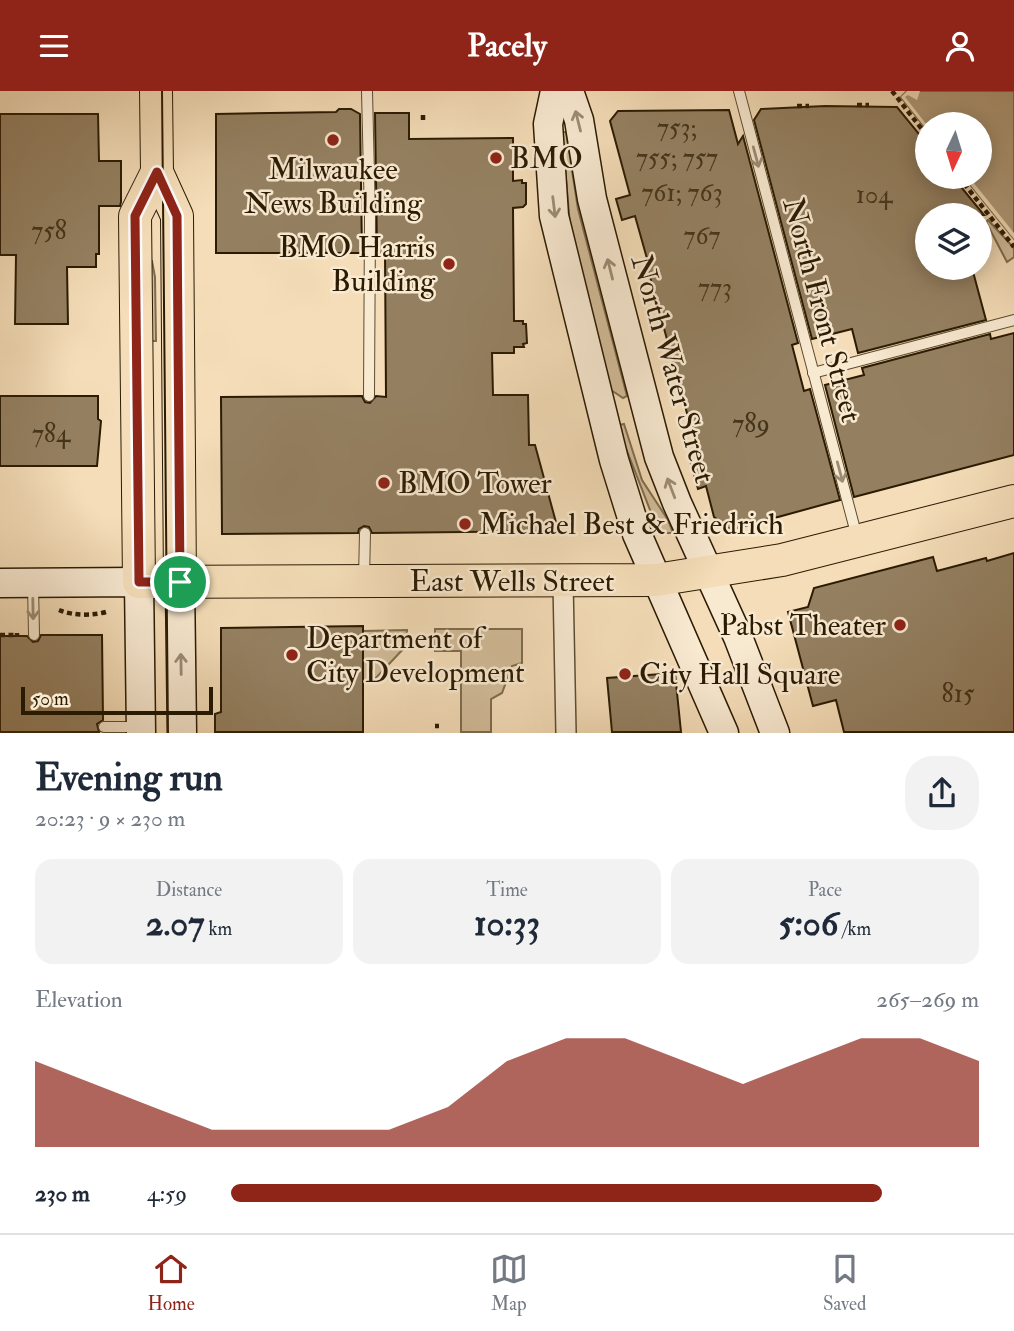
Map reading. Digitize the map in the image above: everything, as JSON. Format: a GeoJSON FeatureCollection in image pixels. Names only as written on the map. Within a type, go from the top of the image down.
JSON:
{"type":"FeatureCollection","features":[{"type":"Feature","properties":{"kind":"main road"},"geometry":{"type":"LineString","coordinates":[[156,91],[157,172],[177,216],[182,733]]}},
{"type":"Feature","properties":{"kind":"main road"},"geometry":{"type":"LineString","coordinates":[[555,91],[548,124],[554,216],[621,483],[637,534],[724,733]]}},
{"type":"Feature","properties":{"kind":"main road","name":"North Water Street"},"geometry":{"type":"LineString","coordinates":[[569,91],[579,120],[592,199],[659,457],[738,637],[775,733]]}},
{"type":"Feature","properties":{"kind":"main road"},"geometry":{"type":"LineString","coordinates":[[141,730],[135,216],[157,172]]}},
{"type":"Feature","properties":{"kind":"main road","name":"East Wells Street"},"geometry":{"type":"LineString","coordinates":[[0,583],[656,580],[782,560],[1014,501]]}},
{"type":"Feature","properties":{"kind":"street"},"geometry":{"type":"LineString","coordinates":[[563,582],[566,733]]}},
{"type":"Feature","properties":{"kind":"lane"},"geometry":{"type":"LineString","coordinates":[[367,91],[370,193],[369,396]]}},
{"type":"Feature","properties":{"kind":"lane","name":"North Front Street"},"geometry":{"type":"LineString","coordinates":[[739,91],[858,542]]}},
{"type":"Feature","properties":{"kind":"lane"},"geometry":{"type":"LineString","coordinates":[[813,373],[1014,320]]}},
{"type":"Feature","properties":{"kind":"lane"},"geometry":{"type":"LineString","coordinates":[[363,582],[365,533]]}},
{"type":"Feature","properties":{"kind":"lane"},"geometry":{"type":"LineString","coordinates":[[33,583],[34,635]]}},
{"type":"Feature","properties":{"kind":"lane"},"geometry":{"type":"LineString","coordinates":[[104,727],[141,730]]}},
{"type":"Feature","properties":{"kind":"path"},"geometry":{"type":"LineString","coordinates":[[892,91],[915,120]]}},
{"type":"Feature","properties":{"kind":"path"},"geometry":{"type":"LineString","coordinates":[[858,105],[869,105]]}},
{"type":"Feature","properties":{"kind":"path"},"geometry":{"type":"LineString","coordinates":[[797,106],[809,106]]}},
{"type":"Feature","properties":{"kind":"path"},"geometry":{"type":"LineString","coordinates":[[968,189],[1014,247]]}},
{"type":"Feature","properties":{"kind":"path"},"geometry":{"type":"LineString","coordinates":[[0,635],[17,635],[18,628]]}},
{"type":"Feature","properties":{"kind":"shaded area"},"geometry":{"type":"Polygon","coordinates":[[[907,91],[1014,91],[1014,239],[992,212],[992,203],[985,203],[974,189],[992,189],[992,112],[915,112],[915,115],[901,97],[907,91]]]}},
{"type":"Feature","properties":{"kind":"shaded area"},"geometry":{"type":"Polygon","coordinates":[[[562,132],[566,132],[578,209],[627,396],[623,398],[611,390],[570,225],[562,132]]]}},
{"type":"Feature","properties":{"kind":"shaded area"},"geometry":{"type":"Polygon","coordinates":[[[992,224],[1014,248],[1014,257],[1007,262],[992,233],[992,224]]]}},
{"type":"Feature","properties":{"kind":"shaded area"},"geometry":{"type":"Polygon","coordinates":[[[152,261],[155,277],[156,341],[149,341],[149,262],[152,261]]]}},
{"type":"Feature","properties":{"kind":"shaded area"},"geometry":{"type":"Polygon","coordinates":[[[624,424],[642,480],[668,520],[673,533],[659,533],[622,438],[619,425],[624,424]]]}},
{"type":"Feature","properties":{"kind":"shaded area"},"geometry":{"type":"Polygon","coordinates":[[[435,629],[522,629],[522,663],[512,666],[502,693],[491,699],[491,732],[461,732],[461,651],[435,651],[435,629]]]}},
{"type":"Feature","properties":{"kind":"shaded area"},"geometry":{"type":"Polygon","coordinates":[[[407,630],[406,646],[373,681],[363,680],[363,631],[407,630]]]}},
{"type":"Feature","properties":{"kind":"pier"},"geometry":{"type":"Polygon","coordinates":[[[907,91],[920,91],[917,100],[908,95],[905,97],[917,112],[915,115],[901,97],[907,91]]]}},
{"type":"Feature","properties":{"kind":"pier"},"geometry":{"type":"Polygon","coordinates":[[[974,189],[979,189],[990,203],[985,203],[974,189]]]}},
{"type":"Feature","properties":{"kind":"pier"},"geometry":{"type":"Polygon","coordinates":[[[992,206],[1014,233],[1014,239],[992,212],[992,206]]]}},
{"type":"Feature","properties":{"kind":"building"},"geometry":{"type":"Polygon","coordinates":[[[897,107],[915,129],[915,189],[963,189],[974,203],[915,203],[915,280],[975,280],[986,320],[858,353],[852,329],[812,339],[754,120],[761,109],[897,107]]]}},
{"type":"Feature","properties":{"kind":"building"},"geometry":{"type":"Polygon","coordinates":[[[339,109],[351,109],[360,114],[362,253],[216,253],[216,114],[336,112],[339,109]]]}},
{"type":"Feature","properties":{"kind":"building"},"geometry":{"type":"Polygon","coordinates":[[[729,110],[738,144],[743,136],[798,343],[792,345],[804,391],[810,389],[840,500],[738,528],[728,528],[714,517],[706,486],[698,489],[691,464],[700,461],[635,216],[622,220],[616,199],[630,195],[610,121],[618,111],[729,110]]]}},
{"type":"Feature","properties":{"kind":"building"},"geometry":{"type":"Polygon","coordinates":[[[375,113],[409,113],[409,139],[513,138],[513,181],[522,180],[522,183],[526,183],[526,204],[513,208],[514,321],[523,321],[523,324],[526,324],[527,343],[523,344],[524,347],[514,347],[514,353],[492,353],[493,395],[528,395],[529,445],[535,445],[557,526],[549,531],[372,533],[369,527],[364,526],[358,533],[222,534],[221,397],[362,396],[365,402],[370,403],[376,396],[386,397],[385,252],[377,253],[375,113]]]}},
{"type":"Feature","properties":{"kind":"building"},"geometry":{"type":"Polygon","coordinates":[[[0,114],[98,114],[99,161],[121,161],[120,206],[99,206],[99,254],[96,254],[96,267],[67,267],[68,324],[15,324],[16,255],[0,255],[0,114]]]}},
{"type":"Feature","properties":{"kind":"building"},"geometry":{"type":"Polygon","coordinates":[[[1014,333],[1014,455],[854,497],[825,385],[864,375],[862,368],[990,334],[991,339],[1014,333]]]}},
{"type":"Feature","properties":{"kind":"building"},"geometry":{"type":"Polygon","coordinates":[[[0,396],[98,396],[98,419],[101,421],[97,466],[0,466],[0,396]]]}},
{"type":"Feature","properties":{"kind":"building","name":"Pabst Theater"},"geometry":{"type":"Polygon","coordinates":[[[1014,553],[1014,732],[844,732],[836,700],[813,706],[788,612],[808,607],[814,588],[933,557],[937,571],[1014,553]]]}},
{"type":"Feature","properties":{"kind":"building","name":"Department of City Development"},"geometry":{"type":"Polygon","coordinates":[[[363,626],[363,732],[215,732],[215,714],[221,712],[221,628],[363,626]]]}},
{"type":"Feature","properties":{"kind":"building"},"geometry":{"type":"Polygon","coordinates":[[[41,635],[102,635],[103,720],[97,724],[99,732],[0,732],[0,636],[27,636],[33,642],[38,641],[41,635]]]}},
{"type":"Feature","properties":{"kind":"building"},"geometry":{"type":"Polygon","coordinates":[[[675,673],[681,732],[612,732],[607,678],[675,673]]]}},
{"type":"Feature","properties":{"kind":"tram line"},"geometry":{"type":"LineString","coordinates":[[162,91],[168,733]]}},
{"type":"Feature","properties":{"kind":"place","name":"Milwaukee News Building"},"geometry":{"type":"Point","coordinates":[333,140]}},
{"type":"Feature","properties":{"kind":"place","name":"BMO"},"geometry":{"type":"Point","coordinates":[496,158]}},
{"type":"Feature","properties":{"kind":"place","name":"BMO Harris Building"},"geometry":{"type":"Point","coordinates":[449,264]}},
{"type":"Feature","properties":{"kind":"place","name":"BMO Tower"},"geometry":{"type":"Point","coordinates":[384,483]}},
{"type":"Feature","properties":{"kind":"place","name":"Michael Best & Friedrich"},"geometry":{"type":"Point","coordinates":[465,524]}},
{"type":"Feature","properties":{"kind":"place","name":"Pabst Theater"},"geometry":{"type":"Point","coordinates":[900,625]}},
{"type":"Feature","properties":{"kind":"place","name":"Department of City Development"},"geometry":{"type":"Point","coordinates":[292,655]}},
{"type":"Feature","properties":{"kind":"place","name":"City Hall Square"},"geometry":{"type":"Point","coordinates":[625,674]}},
{"type":"Feature","properties":{"kind":"route"},"geometry":{"type":"LineString","coordinates":[[157,172],[177,216],[180,582],[139,582],[135,216],[157,172]]}}]}
